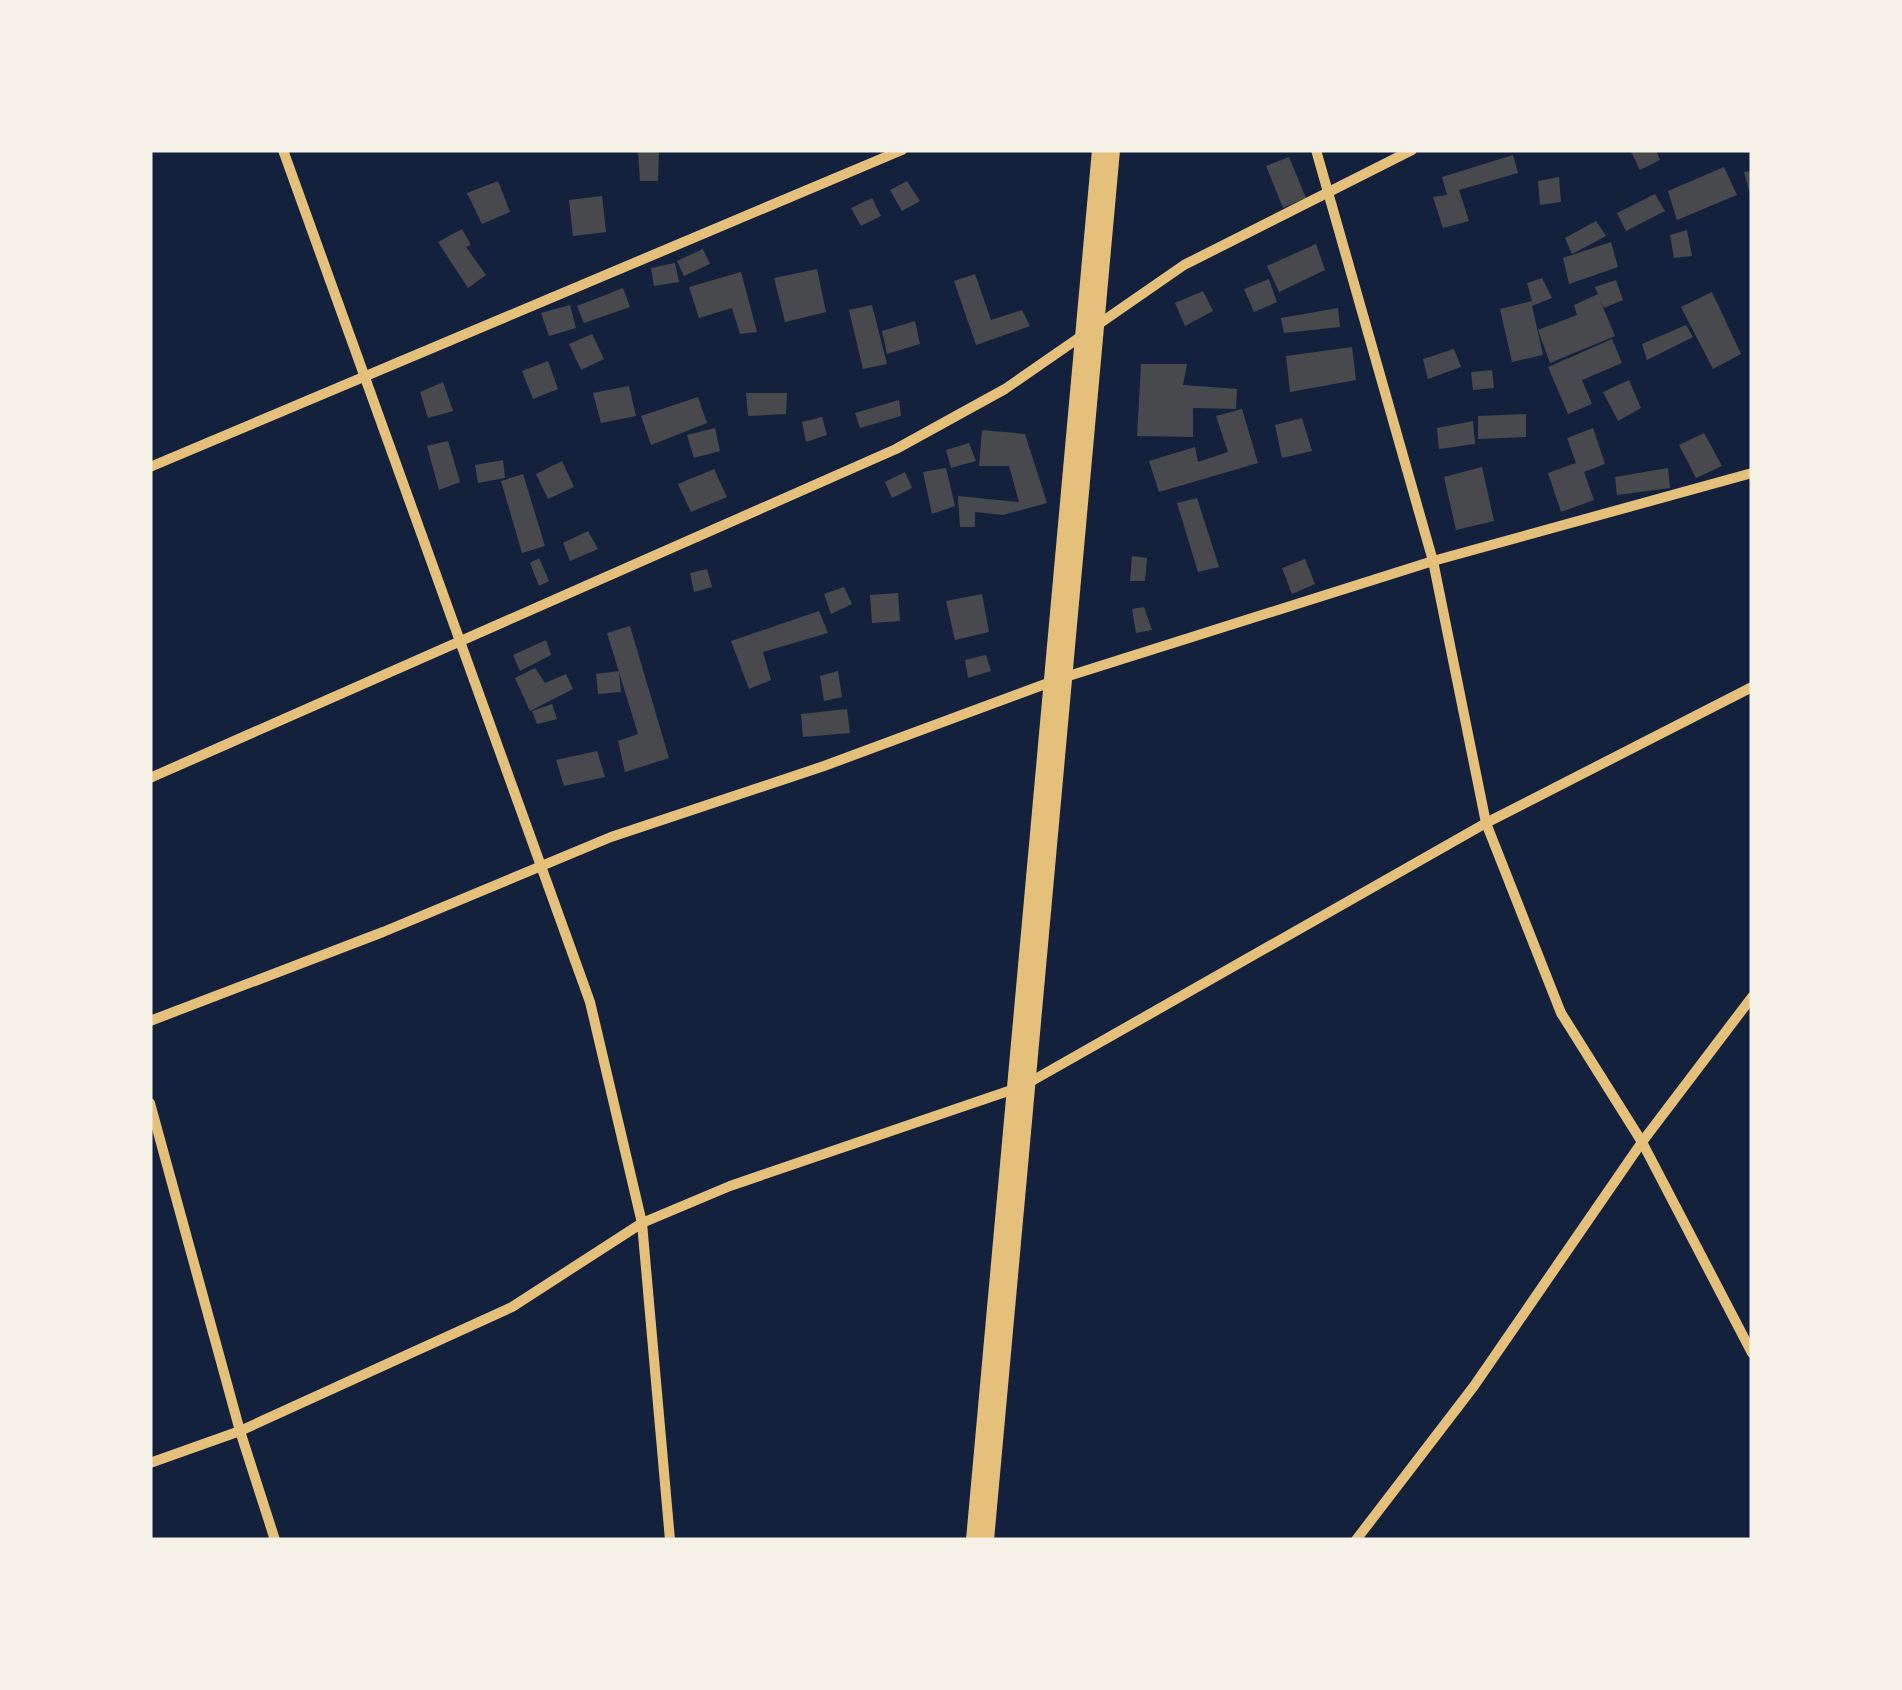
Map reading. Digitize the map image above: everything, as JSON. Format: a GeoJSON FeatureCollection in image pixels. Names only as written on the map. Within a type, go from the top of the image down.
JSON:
{"type":"FeatureCollection","features":[{"type":"Feature","properties":{"kind":"highway"},"geometry":{"type":"LineString","coordinates":[[980,1540],[1106,150]]}},
{"type":"Feature","properties":{"kind":"street"},"geometry":{"type":"LineString","coordinates":[[283,150],[590,1002],[642,1223],[670,1540]]}},
{"type":"Feature","properties":{"kind":"street"},"geometry":{"type":"LineString","coordinates":[[150,467],[365,372],[902,150]]}},
{"type":"Feature","properties":{"kind":"street"},"geometry":{"type":"LineString","coordinates":[[1316,150],[1434,560],[1486,824],[1561,1013],[1642,1142],[1752,1353]]}},
{"type":"Feature","properties":{"kind":"street"},"geometry":{"type":"LineString","coordinates":[[150,778],[896,448],[1005,389],[1184,265],[1412,150]]}},
{"type":"Feature","properties":{"kind":"street"},"geometry":{"type":"LineString","coordinates":[[150,1021],[611,837],[1059,678],[1434,560],[1752,473]]}},
{"type":"Feature","properties":{"kind":"street"},"geometry":{"type":"LineString","coordinates":[[150,1463],[240,1430],[512,1308],[642,1223],[730,1186],[1023,1086],[1486,824],[1752,687]]}},
{"type":"Feature","properties":{"kind":"street"},"geometry":{"type":"LineString","coordinates":[[1356,1540],[1474,1386],[1642,1142],[1752,997]]}},
{"type":"Feature","properties":{"kind":"street"},"geometry":{"type":"LineString","coordinates":[[150,1103],[240,1430],[275,1540]]}},
{"type":"Feature","properties":{"kind":"building"},"geometry":{"type":"Polygon","coordinates":[[[638,150],[659,150],[658,181],[640,181],[638,150]]]}},
{"type":"Feature","properties":{"kind":"building"},"geometry":{"type":"Polygon","coordinates":[[[1630,150],[1656,150],[1660,160],[1640,170],[1630,150]]]}},
{"type":"Feature","properties":{"kind":"building"},"geometry":{"type":"Polygon","coordinates":[[[1513,155],[1518,173],[1459,190],[1469,221],[1443,228],[1433,197],[1447,195],[1442,177],[1513,155]]]}},
{"type":"Feature","properties":{"kind":"building"},"geometry":{"type":"Polygon","coordinates":[[[1289,157],[1306,198],[1283,208],[1266,166],[1289,157]]]}},
{"type":"Feature","properties":{"kind":"building"},"geometry":{"type":"Polygon","coordinates":[[[1724,167],[1737,195],[1677,220],[1668,191],[1724,167]]]}},
{"type":"Feature","properties":{"kind":"building"},"geometry":{"type":"Polygon","coordinates":[[[1752,171],[1752,198],[1751,198],[1744,172],[1752,171]]]}},
{"type":"Feature","properties":{"kind":"building"},"geometry":{"type":"Polygon","coordinates":[[[1559,177],[1561,202],[1540,205],[1538,181],[1559,177]]]}},
{"type":"Feature","properties":{"kind":"building"},"geometry":{"type":"Polygon","coordinates":[[[498,181],[510,212],[482,224],[467,193],[498,181]]]}},
{"type":"Feature","properties":{"kind":"building"},"geometry":{"type":"Polygon","coordinates":[[[907,181],[920,201],[902,211],[890,190],[907,181]]]}},
{"type":"Feature","properties":{"kind":"building"},"geometry":{"type":"Polygon","coordinates":[[[1655,194],[1665,211],[1626,231],[1617,213],[1655,194]]]}},
{"type":"Feature","properties":{"kind":"building"},"geometry":{"type":"Polygon","coordinates":[[[602,196],[606,232],[573,236],[569,200],[602,196]]]}},
{"type":"Feature","properties":{"kind":"building"},"geometry":{"type":"Polygon","coordinates":[[[872,198],[881,216],[861,226],[851,208],[872,198]]]}},
{"type":"Feature","properties":{"kind":"building"},"geometry":{"type":"Polygon","coordinates":[[[1596,221],[1606,236],[1572,254],[1565,238],[1596,221]]]}},
{"type":"Feature","properties":{"kind":"building"},"geometry":{"type":"Polygon","coordinates":[[[462,229],[471,245],[466,247],[486,275],[468,288],[438,242],[462,229]]]}},
{"type":"Feature","properties":{"kind":"building"},"geometry":{"type":"Polygon","coordinates":[[[1687,230],[1692,256],[1674,258],[1670,235],[1687,230]]]}},
{"type":"Feature","properties":{"kind":"building"},"geometry":{"type":"Polygon","coordinates":[[[1611,242],[1618,267],[1569,284],[1563,258],[1611,242]]]}},
{"type":"Feature","properties":{"kind":"building"},"geometry":{"type":"Polygon","coordinates":[[[1316,244],[1325,270],[1279,292],[1267,266],[1316,244]]]}},
{"type":"Feature","properties":{"kind":"building"},"geometry":{"type":"Polygon","coordinates":[[[703,249],[710,264],[684,276],[677,261],[703,249]]]}},
{"type":"Feature","properties":{"kind":"building"},"geometry":{"type":"Polygon","coordinates":[[[675,263],[679,282],[654,286],[651,268],[675,263]]]}},
{"type":"Feature","properties":{"kind":"building"},"geometry":{"type":"Polygon","coordinates":[[[817,269],[826,312],[785,322],[774,278],[817,269]]]}},
{"type":"Feature","properties":{"kind":"building"},"geometry":{"type":"Polygon","coordinates":[[[741,272],[757,332],[740,334],[732,308],[699,318],[689,287],[741,272]]]}},
{"type":"Feature","properties":{"kind":"building"},"geometry":{"type":"Polygon","coordinates":[[[975,274],[991,320],[1022,310],[1030,326],[976,345],[954,281],[975,274]]]}},
{"type":"Feature","properties":{"kind":"building"},"geometry":{"type":"Polygon","coordinates":[[[1542,278],[1552,298],[1532,306],[1543,355],[1512,362],[1500,309],[1532,301],[1527,283],[1542,278]]]}},
{"type":"Feature","properties":{"kind":"building"},"geometry":{"type":"Polygon","coordinates":[[[1269,279],[1277,302],[1254,312],[1244,289],[1269,279]]]}},
{"type":"Feature","properties":{"kind":"building"},"geometry":{"type":"Polygon","coordinates":[[[1616,280],[1623,300],[1604,308],[1599,298],[1615,336],[1550,363],[1538,330],[1577,315],[1574,305],[1598,294],[1595,287],[1616,280]]]}},
{"type":"Feature","properties":{"kind":"building"},"geometry":{"type":"Polygon","coordinates":[[[623,288],[630,307],[584,323],[577,306],[623,288]]]}},
{"type":"Feature","properties":{"kind":"building"},"geometry":{"type":"Polygon","coordinates":[[[1203,291],[1213,311],[1185,326],[1175,303],[1203,291]]]}},
{"type":"Feature","properties":{"kind":"building"},"geometry":{"type":"Polygon","coordinates":[[[1712,292],[1741,354],[1713,369],[1681,307],[1712,292]]]}},
{"type":"Feature","properties":{"kind":"building"},"geometry":{"type":"Polygon","coordinates":[[[570,305],[576,328],[549,336],[541,313],[570,305]]]}},
{"type":"Feature","properties":{"kind":"building"},"geometry":{"type":"Polygon","coordinates":[[[872,305],[887,364],[863,369],[849,310],[872,305]]]}},
{"type":"Feature","properties":{"kind":"building"},"geometry":{"type":"Polygon","coordinates":[[[1338,308],[1340,327],[1284,333],[1281,318],[1338,308]]]}},
{"type":"Feature","properties":{"kind":"building"},"geometry":{"type":"Polygon","coordinates":[[[915,321],[920,344],[887,354],[882,331],[915,321]]]}},
{"type":"Feature","properties":{"kind":"building"},"geometry":{"type":"Polygon","coordinates":[[[1686,325],[1693,337],[1647,360],[1642,344],[1686,325]]]}},
{"type":"Feature","properties":{"kind":"building"},"geometry":{"type":"Polygon","coordinates":[[[592,334],[604,359],[581,370],[569,344],[592,334]]]}},
{"type":"Feature","properties":{"kind":"building"},"geometry":{"type":"Polygon","coordinates":[[[1612,339],[1622,363],[1582,380],[1592,404],[1568,414],[1548,367],[1612,339]]]}},
{"type":"Feature","properties":{"kind":"building"},"geometry":{"type":"Polygon","coordinates":[[[1352,347],[1356,380],[1290,392],[1286,356],[1352,347]]]}},
{"type":"Feature","properties":{"kind":"building"},"geometry":{"type":"Polygon","coordinates":[[[1454,349],[1461,367],[1428,379],[1423,359],[1454,349]]]}},
{"type":"Feature","properties":{"kind":"building"},"geometry":{"type":"Polygon","coordinates":[[[548,361],[558,389],[533,399],[522,371],[548,361]]]}},
{"type":"Feature","properties":{"kind":"building"},"geometry":{"type":"Polygon","coordinates":[[[1141,364],[1187,364],[1183,385],[1237,389],[1236,409],[1193,408],[1193,437],[1137,436],[1141,364]]]}},
{"type":"Feature","properties":{"kind":"building"},"geometry":{"type":"Polygon","coordinates":[[[1492,370],[1494,388],[1473,390],[1471,372],[1492,370]]]}},
{"type":"Feature","properties":{"kind":"building"},"geometry":{"type":"Polygon","coordinates":[[[1629,380],[1641,408],[1618,421],[1603,392],[1629,380]]]}},
{"type":"Feature","properties":{"kind":"building"},"geometry":{"type":"Polygon","coordinates":[[[443,382],[453,411],[428,418],[420,392],[443,382]]]}},
{"type":"Feature","properties":{"kind":"building"},"geometry":{"type":"Polygon","coordinates":[[[629,386],[636,416],[601,423],[593,393],[629,386]]]}},
{"type":"Feature","properties":{"kind":"building"},"geometry":{"type":"Polygon","coordinates":[[[746,393],[787,393],[786,414],[748,416],[746,393]]]}},
{"type":"Feature","properties":{"kind":"building"},"geometry":{"type":"Polygon","coordinates":[[[698,397],[707,423],[651,445],[641,416],[698,397]]]}},
{"type":"Feature","properties":{"kind":"building"},"geometry":{"type":"Polygon","coordinates":[[[899,400],[901,416],[860,428],[855,413],[899,400]]]}},
{"type":"Feature","properties":{"kind":"building"},"geometry":{"type":"Polygon","coordinates":[[[1242,409],[1258,463],[1159,492],[1149,461],[1195,447],[1198,462],[1228,452],[1216,416],[1242,409]]]}},
{"type":"Feature","properties":{"kind":"building"},"geometry":{"type":"Polygon","coordinates":[[[1526,414],[1526,437],[1478,439],[1478,416],[1526,414]]]}},
{"type":"Feature","properties":{"kind":"building"},"geometry":{"type":"Polygon","coordinates":[[[822,417],[827,435],[806,442],[802,422],[822,417]]]}},
{"type":"Feature","properties":{"kind":"building"},"geometry":{"type":"Polygon","coordinates":[[[1302,418],[1312,451],[1282,458],[1275,425],[1302,418]]]}},
{"type":"Feature","properties":{"kind":"building"},"geometry":{"type":"Polygon","coordinates":[[[1473,421],[1475,444],[1439,449],[1437,428],[1473,421]]]}},
{"type":"Feature","properties":{"kind":"building"},"geometry":{"type":"Polygon","coordinates":[[[715,428],[720,451],[694,458],[687,435],[715,428]]]}},
{"type":"Feature","properties":{"kind":"building"},"geometry":{"type":"Polygon","coordinates":[[[1593,428],[1605,464],[1584,472],[1594,500],[1561,512],[1548,473],[1576,463],[1567,438],[1593,428]]]}},
{"type":"Feature","properties":{"kind":"building"},"geometry":{"type":"Polygon","coordinates":[[[982,430],[1025,434],[1047,503],[1003,515],[975,512],[975,527],[960,527],[958,496],[1019,502],[1009,466],[979,466],[982,430]]]}},
{"type":"Feature","properties":{"kind":"building"},"geometry":{"type":"Polygon","coordinates":[[[1704,433],[1722,466],[1696,478],[1679,445],[1704,433]]]}},
{"type":"Feature","properties":{"kind":"building"},"geometry":{"type":"Polygon","coordinates":[[[448,441],[460,482],[439,490],[427,446],[448,441]]]}},
{"type":"Feature","properties":{"kind":"building"},"geometry":{"type":"Polygon","coordinates":[[[969,443],[976,461],[951,468],[946,450],[969,443]]]}},
{"type":"Feature","properties":{"kind":"building"},"geometry":{"type":"Polygon","coordinates":[[[503,460],[505,478],[478,483],[475,465],[503,460]]]}},
{"type":"Feature","properties":{"kind":"building"},"geometry":{"type":"Polygon","coordinates":[[[562,461],[574,487],[548,499],[536,474],[562,461]]]}},
{"type":"Feature","properties":{"kind":"building"},"geometry":{"type":"Polygon","coordinates":[[[1482,467],[1494,521],[1456,530],[1444,477],[1482,467]]]}},
{"type":"Feature","properties":{"kind":"building"},"geometry":{"type":"Polygon","coordinates":[[[946,468],[955,506],[932,514],[923,472],[946,468]]]}},
{"type":"Feature","properties":{"kind":"building"},"geometry":{"type":"Polygon","coordinates":[[[1668,468],[1670,488],[1617,495],[1615,477],[1668,468]]]}},
{"type":"Feature","properties":{"kind":"building"},"geometry":{"type":"Polygon","coordinates":[[[714,469],[727,497],[691,512],[678,484],[714,469]]]}},
{"type":"Feature","properties":{"kind":"building"},"geometry":{"type":"Polygon","coordinates":[[[905,472],[912,488],[892,498],[885,482],[905,472]]]}},
{"type":"Feature","properties":{"kind":"building"},"geometry":{"type":"Polygon","coordinates":[[[523,474],[545,546],[522,553],[501,481],[523,474]]]}},
{"type":"Feature","properties":{"kind":"building"},"geometry":{"type":"Polygon","coordinates":[[[1197,498],[1219,567],[1198,572],[1177,503],[1197,498]]]}},
{"type":"Feature","properties":{"kind":"building"},"geometry":{"type":"Polygon","coordinates":[[[588,531],[598,549],[570,561],[563,543],[588,531]]]}},
{"type":"Feature","properties":{"kind":"building"},"geometry":{"type":"Polygon","coordinates":[[[1132,556],[1147,558],[1145,581],[1130,581],[1132,556]]]}},
{"type":"Feature","properties":{"kind":"building"},"geometry":{"type":"Polygon","coordinates":[[[539,558],[549,581],[539,586],[530,563],[539,558]]]}},
{"type":"Feature","properties":{"kind":"building"},"geometry":{"type":"Polygon","coordinates":[[[1305,559],[1315,584],[1292,594],[1282,568],[1305,559]]]}},
{"type":"Feature","properties":{"kind":"building"},"geometry":{"type":"Polygon","coordinates":[[[707,569],[712,587],[694,592],[690,573],[707,569]]]}},
{"type":"Feature","properties":{"kind":"building"},"geometry":{"type":"Polygon","coordinates":[[[844,587],[852,604],[831,614],[824,594],[844,587]]]}},
{"type":"Feature","properties":{"kind":"building"},"geometry":{"type":"Polygon","coordinates":[[[898,593],[900,621],[872,623],[870,595],[898,593]]]}},
{"type":"Feature","properties":{"kind":"building"},"geometry":{"type":"Polygon","coordinates":[[[982,594],[989,632],[955,640],[946,601],[982,594]]]}},
{"type":"Feature","properties":{"kind":"building"},"geometry":{"type":"Polygon","coordinates":[[[1144,607],[1152,630],[1136,633],[1132,609],[1144,607]]]}},
{"type":"Feature","properties":{"kind":"building"},"geometry":{"type":"Polygon","coordinates":[[[819,611],[828,633],[763,652],[771,680],[749,689],[731,641],[819,611]]]}},
{"type":"Feature","properties":{"kind":"building"},"geometry":{"type":"Polygon","coordinates":[[[630,626],[669,758],[625,772],[618,741],[638,734],[607,633],[630,626]]]}},
{"type":"Feature","properties":{"kind":"building"},"geometry":{"type":"Polygon","coordinates":[[[546,640],[551,655],[520,671],[513,655],[546,640]]]}},
{"type":"Feature","properties":{"kind":"building"},"geometry":{"type":"Polygon","coordinates":[[[986,655],[991,671],[968,678],[965,660],[986,655]]]}},
{"type":"Feature","properties":{"kind":"building"},"geometry":{"type":"Polygon","coordinates":[[[535,668],[545,683],[566,674],[573,689],[530,711],[515,678],[535,668]]]}},
{"type":"Feature","properties":{"kind":"building"},"geometry":{"type":"Polygon","coordinates":[[[619,671],[621,692],[598,694],[596,674],[619,671]]]}},
{"type":"Feature","properties":{"kind":"building"},"geometry":{"type":"Polygon","coordinates":[[[838,671],[842,697],[824,701],[820,676],[838,671]]]}},
{"type":"Feature","properties":{"kind":"building"},"geometry":{"type":"Polygon","coordinates":[[[552,704],[557,719],[537,724],[532,711],[552,704]]]}},
{"type":"Feature","properties":{"kind":"building"},"geometry":{"type":"Polygon","coordinates":[[[847,709],[850,733],[803,737],[801,714],[847,709]]]}},
{"type":"Feature","properties":{"kind":"building"},"geometry":{"type":"Polygon","coordinates":[[[597,751],[605,777],[564,786],[556,760],[597,751]]]}}]}
